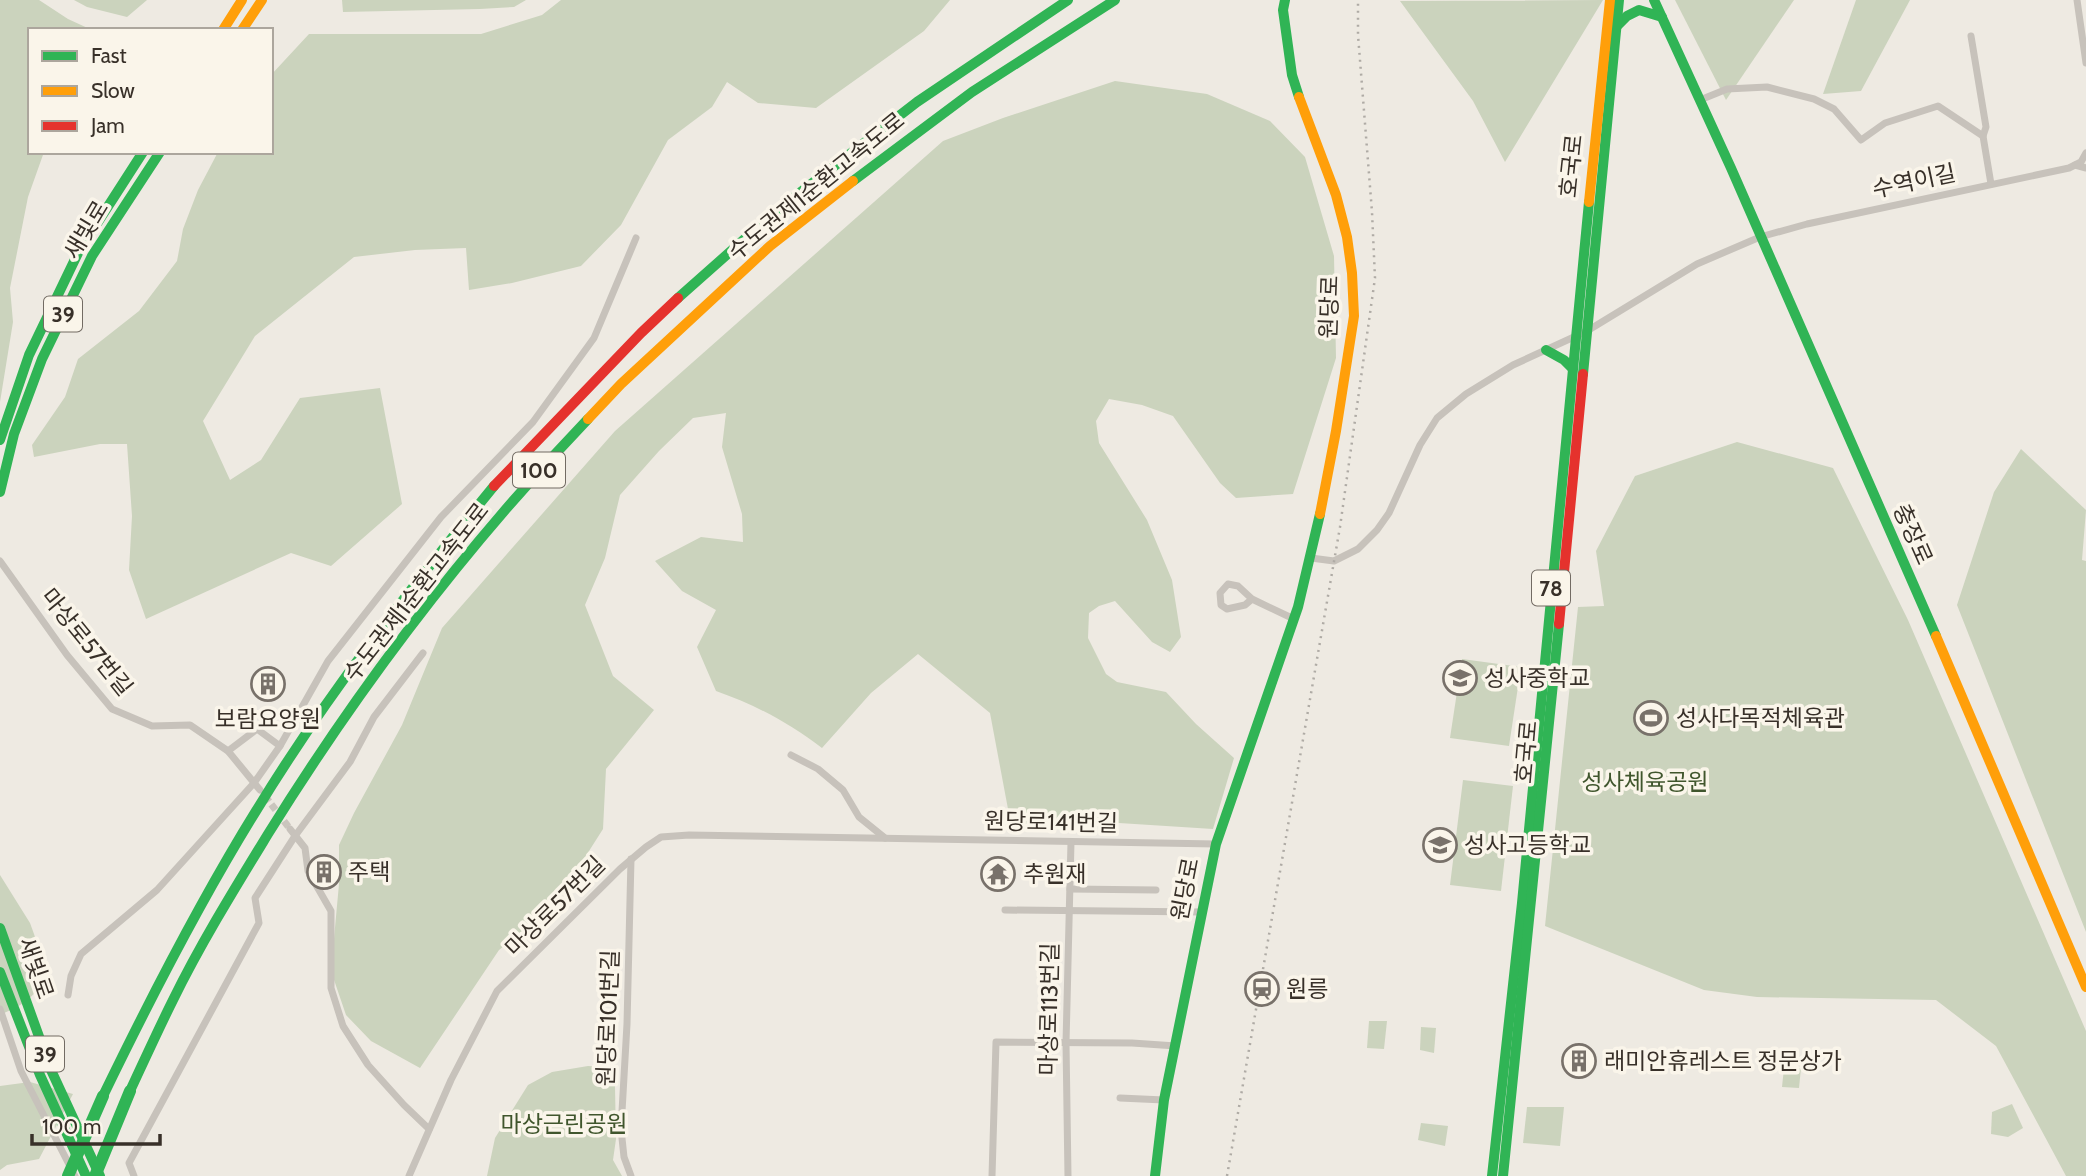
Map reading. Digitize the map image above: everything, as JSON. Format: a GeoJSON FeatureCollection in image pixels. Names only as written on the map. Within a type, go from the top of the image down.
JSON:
{"type":"FeatureCollection","features":[{"type":"Feature","properties":{"kind":"main road"},"geometry":{"type":"LineString","coordinates":[[224,28],[242,0]]}},
{"type":"Feature","properties":{"kind":"main road"},"geometry":{"type":"LineString","coordinates":[[243,28],[262,0]]}},
{"type":"Feature","properties":{"kind":"main road","name":"수도권제1순환고속도로"},"geometry":{"type":"LineString","coordinates":[[68,1176],[103,1096],[166,967],[263,799],[341,682],[394,610],[499,479],[641,333],[725,254],[916,103],[1068,0]]}},
{"type":"Feature","properties":{"kind":"main road","name":"수도권제1순환고속도로"},"geometry":{"type":"LineString","coordinates":[[97,1176],[130,1091],[173,999],[241,878],[310,767],[436,594],[550,458],[621,384],[770,246],[972,92],[1115,0]]}},
{"type":"Feature","properties":{"kind":"main road","name":"원당로"},"geometry":{"type":"LineString","coordinates":[[1155,1176],[1164,1100],[1216,844],[1294,619],[1311,558],[1336,432],[1354,316],[1347,237],[1336,195],[1307,124],[1292,75],[1283,10],[1285,0]]}},
{"type":"Feature","properties":{"kind":"main road","name":"호국로"},"geometry":{"type":"LineString","coordinates":[[1503,1176],[1531,914],[1610,0]]}},
{"type":"Feature","properties":{"kind":"main road","name":"호국로"},"geometry":{"type":"LineString","coordinates":[[1492,1176],[1522,903],[1573,368],[1581,334],[1619,0]]}},
{"type":"Feature","properties":{"kind":"main road","name":"충장로"},"geometry":{"type":"LineString","coordinates":[[1654,0],[1997,775],[2086,987]]}},
{"type":"Feature","properties":{"kind":"main road"},"geometry":{"type":"LineString","coordinates":[[1616,27],[1639,10],[1662,17]]}},
{"type":"Feature","properties":{"kind":"main road","name":"새빛로"},"geometry":{"type":"LineString","coordinates":[[0,440],[29,355],[78,253],[142,154]]}},
{"type":"Feature","properties":{"kind":"main road","name":"새빛로"},"geometry":{"type":"LineString","coordinates":[[0,492],[14,434],[42,359],[92,256],[159,154]]}},
{"type":"Feature","properties":{"kind":"main road"},"geometry":{"type":"LineString","coordinates":[[1546,350],[1573,368]]}},
{"type":"Feature","properties":{"kind":"main road","name":"새빛로"},"geometry":{"type":"LineString","coordinates":[[0,928],[51,1070],[97,1176]]}},
{"type":"Feature","properties":{"kind":"main road","name":"새빛로"},"geometry":{"type":"LineString","coordinates":[[0,972],[40,1076],[86,1176]]}},
{"type":"Feature","properties":{"kind":"street"},"geometry":{"type":"LineString","coordinates":[[2077,0],[2086,62]]}},
{"type":"Feature","properties":{"kind":"street"},"geometry":{"type":"LineString","coordinates":[[1971,36],[1986,127],[1983,136],[1992,184]]}},
{"type":"Feature","properties":{"kind":"street"},"geometry":{"type":"LineString","coordinates":[[1700,100],[1727,89],[1767,87],[1814,99],[1834,109],[1861,140],[1885,123],[1938,106],[1983,136]]}},
{"type":"Feature","properties":{"kind":"street"},"geometry":{"type":"LineString","coordinates":[[2075,165],[2081,162],[2086,153]]}},
{"type":"Feature","properties":{"kind":"street","name":"수역이길"},"geometry":{"type":"LineString","coordinates":[[1760,237],[1874,208],[2075,165],[2086,168]]}},
{"type":"Feature","properties":{"kind":"street"},"geometry":{"type":"LineString","coordinates":[[1311,558],[1334,561],[1357,549],[1377,530],[1389,513],[1420,445],[1437,418],[1466,394],[1513,365],[1581,334],[1679,274],[1760,237]]}},
{"type":"Feature","properties":{"kind":"street"},"geometry":{"type":"LineString","coordinates":[[68,995],[71,976],[81,954],[157,890],[257,786],[328,661],[441,517],[533,422],[594,338],[636,238]]}},
{"type":"Feature","properties":{"kind":"street","name":"마상로57번길"},"geometry":{"type":"LineString","coordinates":[[0,561],[67,655],[112,709],[152,726],[190,725],[228,751],[257,786]]}},
{"type":"Feature","properties":{"kind":"street"},"geometry":{"type":"LineString","coordinates":[[1252,599],[1245,605],[1227,609],[1221,605],[1220,593],[1228,584],[1238,586],[1252,599],[1294,619]]}},
{"type":"Feature","properties":{"kind":"street"},"geometry":{"type":"LineString","coordinates":[[134,1176],[129,1163],[259,923],[254,898],[292,832],[350,762],[374,717],[423,653]]}},
{"type":"Feature","properties":{"kind":"street"},"geometry":{"type":"LineString","coordinates":[[228,751],[257,729],[280,746]]}},
{"type":"Feature","properties":{"kind":"street"},"geometry":{"type":"LineString","coordinates":[[791,755],[818,769],[843,790],[859,817],[885,839]]}},
{"type":"Feature","properties":{"kind":"street"},"geometry":{"type":"LineString","coordinates":[[292,832],[304,848],[307,871],[331,911],[331,988],[343,1026],[368,1065],[429,1129]]}},
{"type":"Feature","properties":{"kind":"street","name":"원당로141번길"},"geometry":{"type":"LineString","coordinates":[[631,859],[661,837],[689,835],[1216,844]]}},
{"type":"Feature","properties":{"kind":"street","name":"마상로113번길"},"geometry":{"type":"LineString","coordinates":[[1068,1176],[1066,1043],[1072,842]]}},
{"type":"Feature","properties":{"kind":"street","name":"마상로57번길"},"geometry":{"type":"LineString","coordinates":[[409,1176],[451,1080],[497,992],[537,949],[631,859]]}},
{"type":"Feature","properties":{"kind":"street","name":"원당로101번길"},"geometry":{"type":"LineString","coordinates":[[631,859],[628,1011],[621,1129],[624,1157],[631,1176]]}},
{"type":"Feature","properties":{"kind":"street"},"geometry":{"type":"LineString","coordinates":[[1070,888],[1156,890]]}},
{"type":"Feature","properties":{"kind":"street"},"geometry":{"type":"LineString","coordinates":[[1004,910],[1202,912]]}},
{"type":"Feature","properties":{"kind":"street"},"geometry":{"type":"LineString","coordinates":[[0,1009],[21,1071],[75,1176]]}},
{"type":"Feature","properties":{"kind":"street"},"geometry":{"type":"LineString","coordinates":[[992,1176],[996,1042],[1176,1046]]}},
{"type":"Feature","properties":{"kind":"street"},"geometry":{"type":"LineString","coordinates":[[1120,1098],[1164,1100]]}},
{"type":"Feature","properties":{"kind":"green space"},"geometry":{"type":"Polygon","coordinates":[[[0,0],[39,0],[88,28],[28,28],[28,154],[43,154],[28,197],[10,288],[13,322],[0,402],[0,0]]]}},
{"type":"Feature","properties":{"kind":"green space"},"geometry":{"type":"Polygon","coordinates":[[[74,0],[147,0],[127,17],[87,7],[74,0]]]}},
{"type":"Feature","properties":{"kind":"green space"},"geometry":{"type":"Polygon","coordinates":[[[342,0],[526,0],[514,7],[343,12],[342,0]]]}},
{"type":"Feature","properties":{"kind":"green space"},"geometry":{"type":"Polygon","coordinates":[[[561,0],[950,0],[924,31],[816,108],[758,103],[727,82],[712,107],[668,140],[621,225],[581,266],[512,283],[469,290],[466,248],[354,257],[255,336],[203,421],[230,480],[261,460],[300,398],[380,388],[402,504],[331,566],[291,553],[146,619],[129,570],[132,516],[127,444],[100,444],[34,457],[32,445],[65,397],[78,359],[139,311],[177,261],[183,229],[198,190],[217,154],[273,154],[273,73],[309,34],[481,34],[542,15],[561,0]]]}},
{"type":"Feature","properties":{"kind":"green space"},"geometry":{"type":"Polygon","coordinates":[[[1603,0],[1505,162],[1473,101],[1400,1],[1603,0]]]}},
{"type":"Feature","properties":{"kind":"green space"},"geometry":{"type":"Polygon","coordinates":[[[1675,0],[1794,0],[1726,100],[1675,0]]]}},
{"type":"Feature","properties":{"kind":"green space"},"geometry":{"type":"Polygon","coordinates":[[[1856,0],[1910,0],[1861,91],[1823,94],[1856,0]]]}},
{"type":"Feature","properties":{"kind":"green space"},"geometry":{"type":"Polygon","coordinates":[[[1115,81],[1207,94],[1270,121],[1305,157],[1334,256],[1336,358],[1293,494],[1236,498],[1220,483],[1173,416],[1142,405],[1109,399],[1096,421],[1099,443],[1147,520],[1172,580],[1181,637],[1170,652],[1152,642],[1115,601],[1099,606],[1089,613],[1088,638],[1106,674],[1117,682],[1166,692],[1234,758],[1213,829],[1072,820],[1011,825],[990,713],[918,654],[871,693],[822,748],[772,715],[716,691],[697,647],[716,610],[682,591],[655,561],[701,537],[743,542],[742,514],[722,447],[726,413],[693,418],[620,495],[605,558],[585,605],[613,676],[654,710],[606,769],[603,829],[554,906],[499,950],[420,1068],[371,1041],[346,1015],[331,971],[339,884],[339,845],[402,725],[442,628],[615,431],[943,141],[1115,81]]]}},
{"type":"Feature","properties":{"kind":"green space","name":"성사체육공원"},"geometry":{"type":"Polygon","coordinates":[[[1737,442],[1833,468],[1908,620],[2086,1031],[2086,1176],[2066,1176],[1996,1046],[1936,1000],[1757,997],[1704,990],[1545,926],[1578,607],[1604,606],[1596,551],[1635,476],[1737,442]]]}},
{"type":"Feature","properties":{"kind":"green space"},"geometry":{"type":"Polygon","coordinates":[[[2021,449],[2086,510],[2082,560],[2086,561],[2086,932],[1957,605],[1994,492],[2021,449]]]}},
{"type":"Feature","properties":{"kind":"green space"},"geometry":{"type":"Polygon","coordinates":[[[1462,659],[1521,667],[1509,746],[1450,738],[1462,659]]]}},
{"type":"Feature","properties":{"kind":"green space"},"geometry":{"type":"Polygon","coordinates":[[[1463,780],[1513,786],[1501,891],[1450,885],[1463,780]]]}},
{"type":"Feature","properties":{"kind":"green space"},"geometry":{"type":"Polygon","coordinates":[[[0,875],[30,923],[47,970],[39,987],[29,998],[0,1015],[0,875]]]}},
{"type":"Feature","properties":{"kind":"green space"},"geometry":{"type":"Polygon","coordinates":[[[1369,1021],[1387,1021],[1384,1049],[1367,1048],[1369,1021]]]}},
{"type":"Feature","properties":{"kind":"green space"},"geometry":{"type":"Polygon","coordinates":[[[1421,1027],[1436,1028],[1434,1053],[1420,1050],[1421,1027]]]}},
{"type":"Feature","properties":{"kind":"green space","name":"마상근린공원"},"geometry":{"type":"Polygon","coordinates":[[[588,1066],[617,1068],[613,1160],[622,1176],[487,1176],[495,1138],[528,1085],[552,1072],[588,1066]]]}},
{"type":"Feature","properties":{"kind":"green space"},"geometry":{"type":"Polygon","coordinates":[[[1784,1068],[1801,1068],[1799,1088],[1782,1087],[1784,1068]]]}},
{"type":"Feature","properties":{"kind":"green space"},"geometry":{"type":"Polygon","coordinates":[[[30,1082],[73,1094],[39,1159],[7,1165],[0,1170],[0,1086],[30,1082]]]}},
{"type":"Feature","properties":{"kind":"green space"},"geometry":{"type":"Polygon","coordinates":[[[2012,1104],[2023,1128],[2008,1137],[1991,1134],[1992,1112],[2012,1104]]]}},
{"type":"Feature","properties":{"kind":"green space"},"geometry":{"type":"Polygon","coordinates":[[[1527,1107],[1564,1107],[1560,1146],[1523,1143],[1527,1107]]]}},
{"type":"Feature","properties":{"kind":"green space"},"geometry":{"type":"Polygon","coordinates":[[[1421,1123],[1448,1126],[1445,1146],[1418,1140],[1421,1123]]]}},
{"type":"Feature","properties":{"kind":"tunnel"},"geometry":{"type":"LineString","coordinates":[[265,796],[290,829]]}},
{"type":"Feature","properties":{"kind":"railway"},"geometry":{"type":"LineString","coordinates":[[1227,1176],[1340,527],[1375,278],[1358,35],[1358,0]]}},
{"type":"Feature","properties":{"kind":"traffic: fast"},"geometry":{"type":"LineString","coordinates":[[678,298],[775,212],[917,102],[1068,0]]}},
{"type":"Feature","properties":{"kind":"traffic: fast"},"geometry":{"type":"LineString","coordinates":[[853,181],[972,92],[1115,0]]}},
{"type":"Feature","properties":{"kind":"traffic: fast"},"geometry":{"type":"LineString","coordinates":[[1285,0],[1283,10],[1292,75],[1299,97]]}},
{"type":"Feature","properties":{"kind":"traffic: fast"},"geometry":{"type":"LineString","coordinates":[[1583,374],[1619,0]]}},
{"type":"Feature","properties":{"kind":"traffic: fast"},"geometry":{"type":"LineString","coordinates":[[1654,0],[1731,168],[1936,636]]}},
{"type":"Feature","properties":{"kind":"traffic: fast"},"geometry":{"type":"LineString","coordinates":[[1616,27],[1627,16],[1639,10],[1662,17]]}},
{"type":"Feature","properties":{"kind":"traffic: fast"},"geometry":{"type":"LineString","coordinates":[[0,440],[29,355],[78,253],[142,154]]}},
{"type":"Feature","properties":{"kind":"traffic: fast"},"geometry":{"type":"LineString","coordinates":[[0,492],[14,434],[42,359],[92,256],[159,154]]}},
{"type":"Feature","properties":{"kind":"traffic: fast"},"geometry":{"type":"LineString","coordinates":[[1492,1176],[1522,903],[1589,202]]}},
{"type":"Feature","properties":{"kind":"traffic: fast"},"geometry":{"type":"LineString","coordinates":[[1546,350],[1572,368]]}},
{"type":"Feature","properties":{"kind":"traffic: fast"},"geometry":{"type":"LineString","coordinates":[[130,1091],[173,1000],[207,937],[268,834],[340,724],[417,618],[458,567],[543,467],[588,419]]}},
{"type":"Feature","properties":{"kind":"traffic: fast"},"geometry":{"type":"LineString","coordinates":[[103,1096],[195,916],[283,768],[369,644],[494,486]]}},
{"type":"Feature","properties":{"kind":"traffic: fast"},"geometry":{"type":"LineString","coordinates":[[1155,1176],[1164,1100],[1216,844],[1298,607],[1320,514]]}},
{"type":"Feature","properties":{"kind":"traffic: fast"},"geometry":{"type":"LineString","coordinates":[[1503,1176],[1559,624]]}},
{"type":"Feature","properties":{"kind":"traffic: fast"},"geometry":{"type":"LineString","coordinates":[[0,928],[51,1070],[100,1176]]}},
{"type":"Feature","properties":{"kind":"traffic: fast"},"geometry":{"type":"LineString","coordinates":[[0,972],[40,1075],[86,1176]]}},
{"type":"Feature","properties":{"kind":"traffic: fast"},"geometry":{"type":"LineString","coordinates":[[95,1176],[130,1091]]}},
{"type":"Feature","properties":{"kind":"traffic: fast"},"geometry":{"type":"LineString","coordinates":[[68,1176],[103,1096]]}},
{"type":"Feature","properties":{"kind":"traffic: slow"},"geometry":{"type":"LineString","coordinates":[[224,28],[242,0]]}},
{"type":"Feature","properties":{"kind":"traffic: slow"},"geometry":{"type":"LineString","coordinates":[[243,28],[262,0]]}},
{"type":"Feature","properties":{"kind":"traffic: slow"},"geometry":{"type":"LineString","coordinates":[[1589,202],[1610,0]]}},
{"type":"Feature","properties":{"kind":"traffic: slow"},"geometry":{"type":"LineString","coordinates":[[1299,97],[1336,195],[1347,237],[1352,273],[1354,316],[1320,514]]}},
{"type":"Feature","properties":{"kind":"traffic: slow"},"geometry":{"type":"LineString","coordinates":[[588,419],[621,384],[770,246],[853,181]]}},
{"type":"Feature","properties":{"kind":"traffic: slow"},"geometry":{"type":"LineString","coordinates":[[1936,636],[2086,987]]}},
{"type":"Feature","properties":{"kind":"traffic: jam"},"geometry":{"type":"LineString","coordinates":[[494,486],[678,298]]}},
{"type":"Feature","properties":{"kind":"traffic: jam"},"geometry":{"type":"LineString","coordinates":[[1559,624],[1583,374]]}},
{"type":"Feature","properties":{"kind":"place","name":"성사중학교"},"geometry":{"type":"Point","coordinates":[1460,678]}},
{"type":"Feature","properties":{"kind":"place","name":"보람요양원"},"geometry":{"type":"Point","coordinates":[268,684]}},
{"type":"Feature","properties":{"kind":"place","name":"성사다목적체육관"},"geometry":{"type":"Point","coordinates":[1651,718]}},
{"type":"Feature","properties":{"kind":"place","name":"성사고등학교"},"geometry":{"type":"Point","coordinates":[1440,845]}},
{"type":"Feature","properties":{"kind":"place","name":"주택"},"geometry":{"type":"Point","coordinates":[324,872]}},
{"type":"Feature","properties":{"kind":"place","name":"추원재"},"geometry":{"type":"Point","coordinates":[998,874]}},
{"type":"Feature","properties":{"kind":"place","name":"원릉"},"geometry":{"type":"Point","coordinates":[1262,989]}},
{"type":"Feature","properties":{"kind":"place","name":"래미안휴레스트 정문상가"},"geometry":{"type":"Point","coordinates":[1579,1061]}}]}
